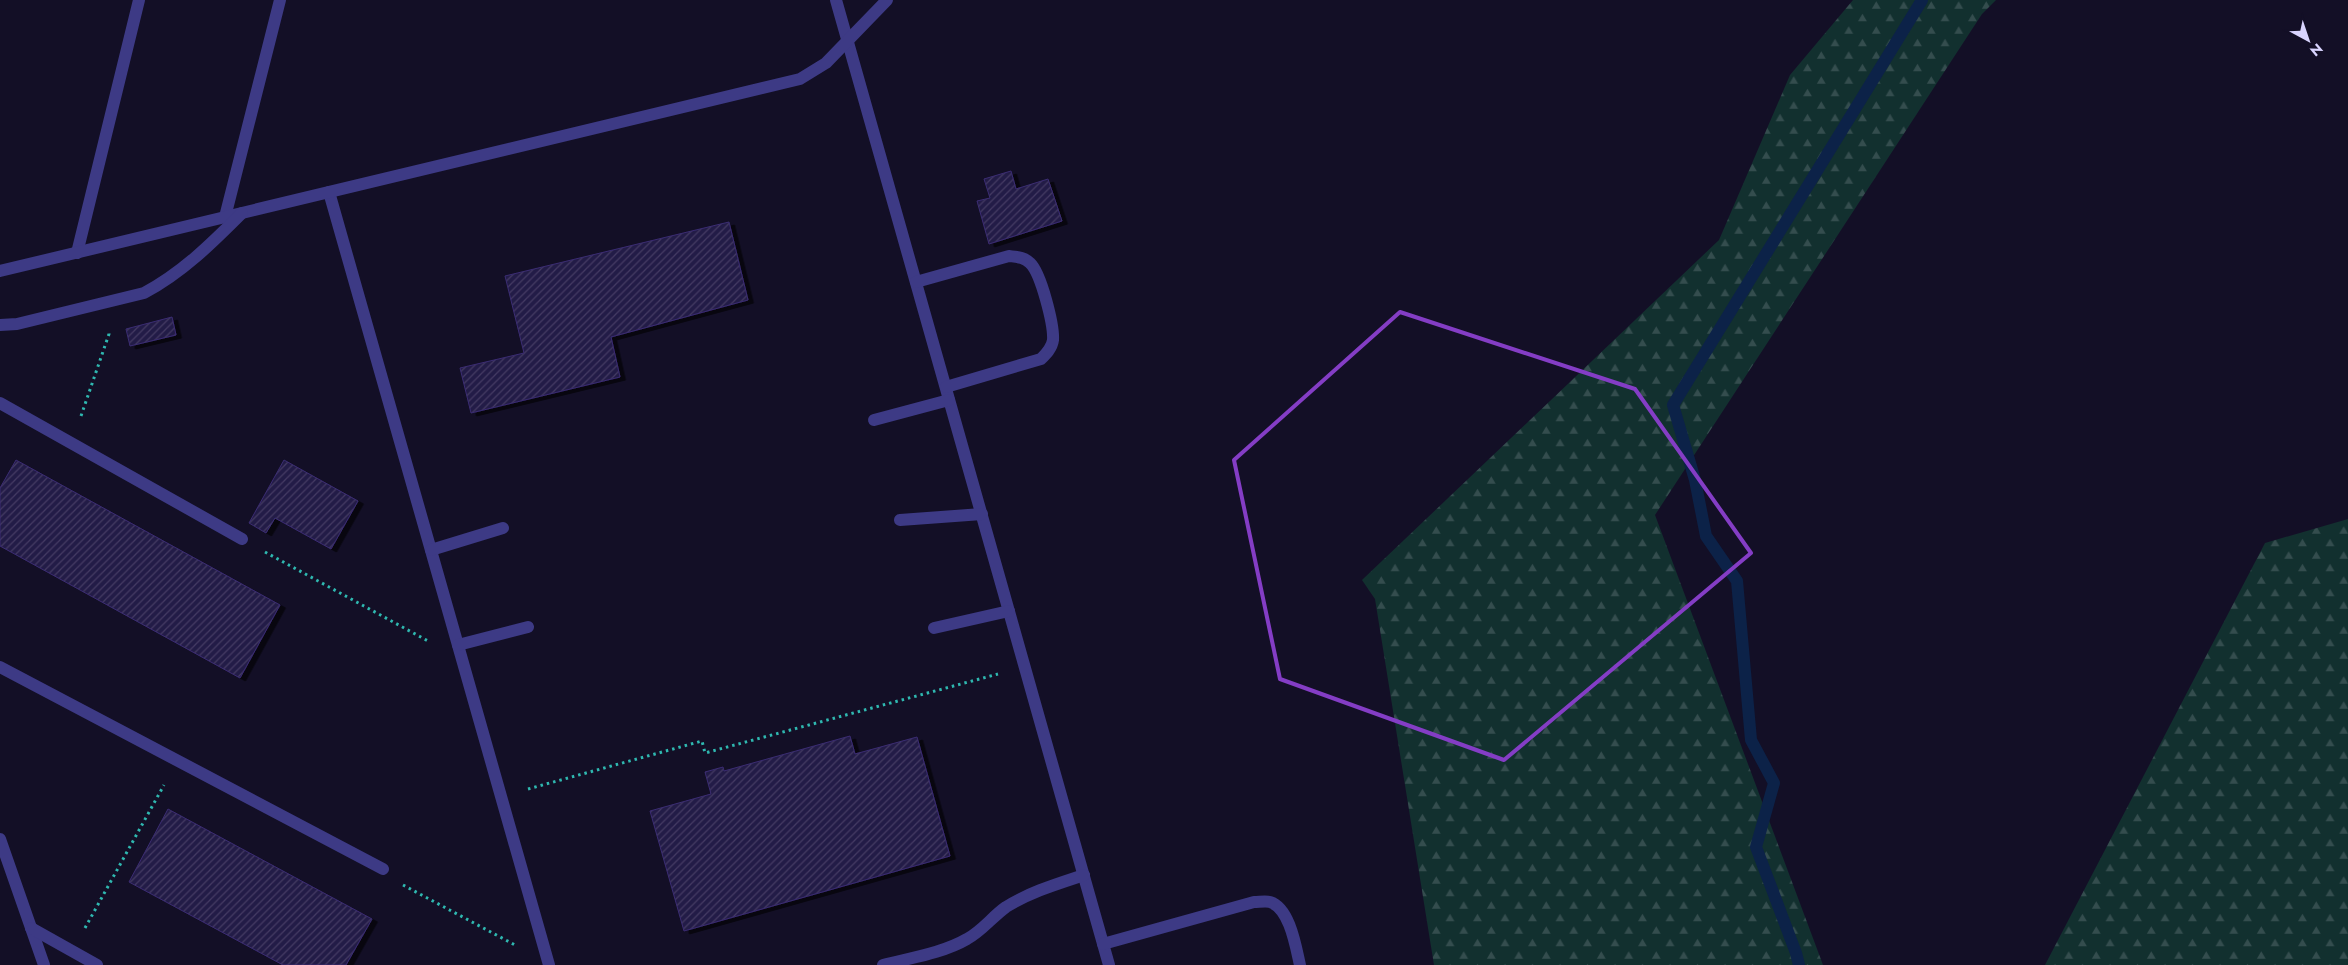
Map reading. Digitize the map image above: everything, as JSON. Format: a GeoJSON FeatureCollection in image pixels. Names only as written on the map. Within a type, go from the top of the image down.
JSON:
{"type":"FeatureCollection","features":[{"type":"Feature","properties":{"kind":"lane"},"geometry":{"type":"LineString","coordinates":[[77,253],[139,0]]}},
{"type":"Feature","properties":{"kind":"lane"},"geometry":{"type":"LineString","coordinates":[[225,217],[280,0]]}},
{"type":"Feature","properties":{"kind":"lane"},"geometry":{"type":"LineString","coordinates":[[836,0],[1109,965]]}},
{"type":"Feature","properties":{"kind":"lane"},"geometry":{"type":"LineString","coordinates":[[0,271],[800,79],[826,63],[887,0]]}},
{"type":"Feature","properties":{"kind":"lane"},"geometry":{"type":"LineString","coordinates":[[329,192],[549,964]]}},
{"type":"Feature","properties":{"kind":"lane"},"geometry":{"type":"LineString","coordinates":[[0,325],[17,324],[144,292],[162,283],[188,264],[243,212]]}},
{"type":"Feature","properties":{"kind":"lane"},"geometry":{"type":"LineString","coordinates":[[916,282],[1009,256],[1022,257],[1031,264],[1038,274],[1051,327],[1053,341],[1049,350],[1041,359],[946,387]]}},
{"type":"Feature","properties":{"kind":"lane"},"geometry":{"type":"LineString","coordinates":[[874,420],[949,400]]}},
{"type":"Feature","properties":{"kind":"lane"},"geometry":{"type":"LineString","coordinates":[[0,403],[242,539]]}},
{"type":"Feature","properties":{"kind":"lane"},"geometry":{"type":"LineString","coordinates":[[900,520],[982,514]]}},
{"type":"Feature","properties":{"kind":"lane"},"geometry":{"type":"LineString","coordinates":[[431,550],[503,528]]}},
{"type":"Feature","properties":{"kind":"lane"},"geometry":{"type":"LineString","coordinates":[[934,628],[1009,611]]}},
{"type":"Feature","properties":{"kind":"lane"},"geometry":{"type":"LineString","coordinates":[[458,645],[528,627]]}},
{"type":"Feature","properties":{"kind":"lane"},"geometry":{"type":"LineString","coordinates":[[0,667],[383,869]]}},
{"type":"Feature","properties":{"kind":"lane"},"geometry":{"type":"LineString","coordinates":[[0,839],[44,965]]}},
{"type":"Feature","properties":{"kind":"lane"},"geometry":{"type":"LineString","coordinates":[[883,965],[947,948],[967,940],[986,927],[1004,908],[1028,894],[1084,875]]}},
{"type":"Feature","properties":{"kind":"lane"},"geometry":{"type":"LineString","coordinates":[[1103,944],[1254,902],[1271,902],[1282,911],[1290,927],[1300,965]]}},
{"type":"Feature","properties":{"kind":"lane"},"geometry":{"type":"LineString","coordinates":[[31,928],[97,965]]}},
{"type":"Feature","properties":{"kind":"path"},"geometry":{"type":"LineString","coordinates":[[72,443],[109,334],[103,303]]}},
{"type":"Feature","properties":{"kind":"path"},"geometry":{"type":"LineString","coordinates":[[242,539],[462,659]]}},
{"type":"Feature","properties":{"kind":"path"},"geometry":{"type":"LineString","coordinates":[[501,796],[702,741],[705,753],[1025,666]]}},
{"type":"Feature","properties":{"kind":"path"},"geometry":{"type":"LineString","coordinates":[[73,952],[178,760]]}},
{"type":"Feature","properties":{"kind":"path"},"geometry":{"type":"LineString","coordinates":[[383,869],[392,879],[549,964]]}},
{"type":"Feature","properties":{"kind":"highlighted area"},"geometry":{"type":"Polygon","coordinates":[[[1400,312],[1635,389],[1751,553],[1504,760],[1280,679],[1234,460],[1400,312]]]}},
{"type":"Feature","properties":{"kind":"green space"},"geometry":{"type":"Polygon","coordinates":[[[1853,0],[1996,0],[1982,14],[1655,515],[1823,965],[1434,965],[1375,599],[1362,580],[1719,240],[1790,75],[1853,0]]]}},
{"type":"Feature","properties":{"kind":"green space"},"geometry":{"type":"Polygon","coordinates":[[[2348,519],[2348,965],[2045,965],[2265,543],[2348,519]]]}},
{"type":"Feature","properties":{"kind":"building"},"geometry":{"type":"Polygon","coordinates":[[[1011,171],[1016,189],[1048,179],[1062,221],[989,244],[977,201],[990,198],[984,179],[1011,171]]]}},
{"type":"Feature","properties":{"kind":"building"},"geometry":{"type":"Polygon","coordinates":[[[729,222],[748,300],[611,337],[620,377],[471,413],[460,368],[524,353],[505,276],[729,222]]]}},
{"type":"Feature","properties":{"kind":"building"},"geometry":{"type":"Polygon","coordinates":[[[172,317],[176,335],[130,346],[126,329],[172,317]]]}},
{"type":"Feature","properties":{"kind":"building"},"geometry":{"type":"Polygon","coordinates":[[[16,460],[280,605],[240,678],[0,546],[0,488],[16,460]]]}},
{"type":"Feature","properties":{"kind":"building"},"geometry":{"type":"Polygon","coordinates":[[[284,460],[358,501],[331,549],[275,518],[266,533],[249,523],[284,460]]]}},
{"type":"Feature","properties":{"kind":"building"},"geometry":{"type":"Polygon","coordinates":[[[850,736],[855,754],[917,737],[950,856],[684,931],[650,811],[711,794],[705,772],[723,767],[724,771],[850,736]]]}},
{"type":"Feature","properties":{"kind":"building"},"geometry":{"type":"Polygon","coordinates":[[[168,809],[372,919],[346,965],[283,965],[129,882],[168,809]]]}},
{"type":"Feature","properties":{"kind":"waterway"},"geometry":{"type":"LineString","coordinates":[[1799,965],[1756,847],[1774,783],[1751,740],[1737,581],[1706,536],[1695,480],[1673,405],[1922,0]]}}]}
